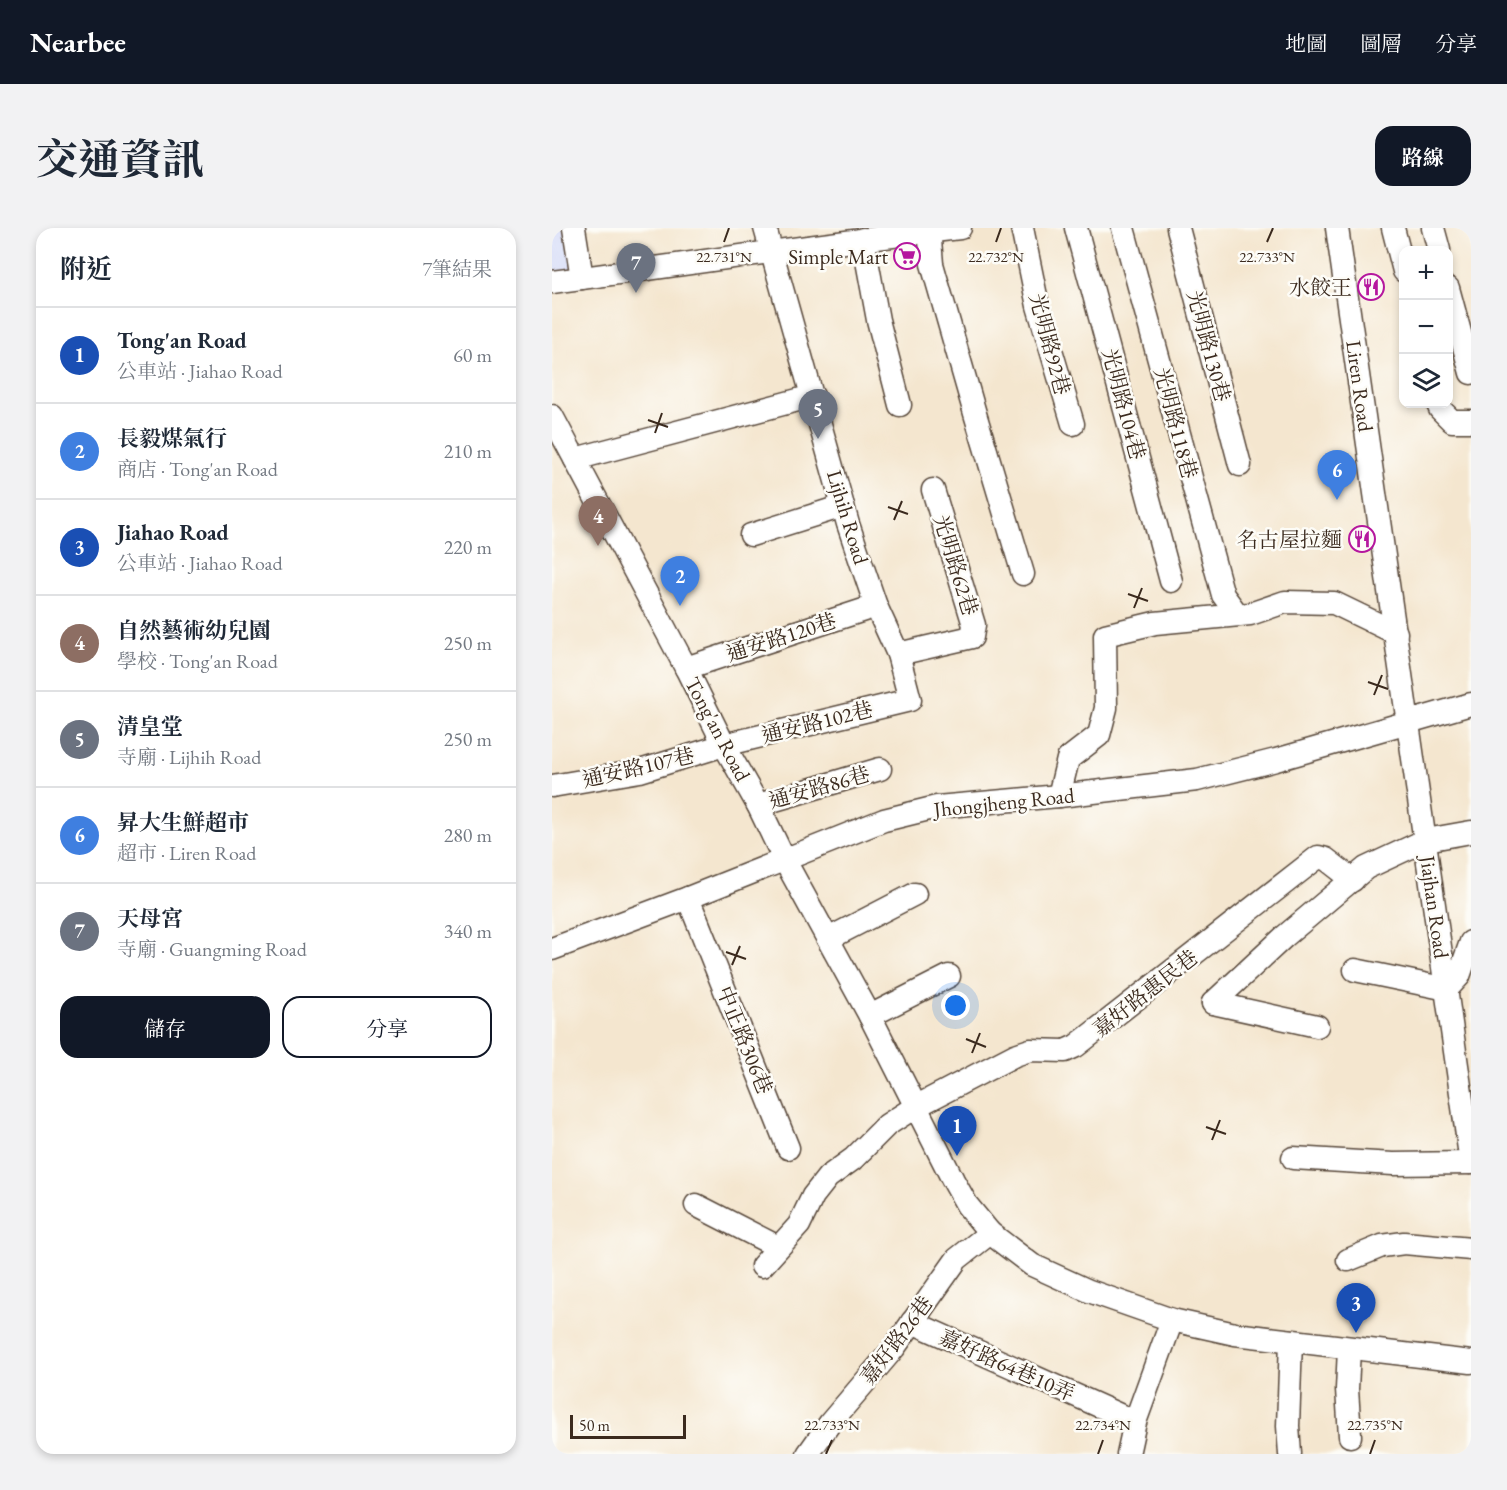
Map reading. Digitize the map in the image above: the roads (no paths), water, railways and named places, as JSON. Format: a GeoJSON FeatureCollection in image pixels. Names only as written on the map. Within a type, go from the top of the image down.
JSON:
{"type":"FeatureCollection","features":[{"type":"Feature","properties":{"kind":"street"},"geometry":{"type":"LineString","coordinates":[[574,228],[582,278]]}},
{"type":"Feature","properties":{"kind":"street","name":"Lijhih Road"},"geometry":{"type":"LineString","coordinates":[[765,228],[843,506],[876,606],[898,654],[910,700]]}},
{"type":"Feature","properties":{"kind":"street"},"geometry":{"type":"LineString","coordinates":[[552,282],[771,253],[832,236],[863,239],[894,232],[960,228]]}},
{"type":"Feature","properties":{"kind":"street","name":"光明路92巷"},"geometry":{"type":"LineString","coordinates":[[1022,228],[1038,306],[1073,424]]}},
{"type":"Feature","properties":{"kind":"street","name":"光明路104巷"},"geometry":{"type":"LineString","coordinates":[[1076,228],[1171,581]]}},
{"type":"Feature","properties":{"kind":"street","name":"光明路118巷"},"geometry":{"type":"LineString","coordinates":[[1123,228],[1223,595],[1238,614]]}},
{"type":"Feature","properties":{"kind":"street","name":"光明路130巷"},"geometry":{"type":"LineString","coordinates":[[1178,228],[1240,465]]}},
{"type":"Feature","properties":{"kind":"street","name":"Liren Road"},"geometry":{"type":"LineString","coordinates":[[1337,228],[1409,722]]}},
{"type":"Feature","properties":{"kind":"street"},"geometry":{"type":"LineString","coordinates":[[1393,228],[1399,251]]}},
{"type":"Feature","properties":{"kind":"street"},"geometry":{"type":"LineString","coordinates":[[1433,228],[1438,246]]}},
{"type":"Feature","properties":{"kind":"street"},"geometry":{"type":"LineString","coordinates":[[929,230],[932,264],[1023,574]]}},
{"type":"Feature","properties":{"kind":"street"},"geometry":{"type":"LineString","coordinates":[[863,239],[878,320],[900,405]]}},
{"type":"Feature","properties":{"kind":"street"},"geometry":{"type":"LineString","coordinates":[[1452,300],[1471,373]]}},
{"type":"Feature","properties":{"kind":"street"},"geometry":{"type":"LineString","coordinates":[[575,459],[813,396]]}},
{"type":"Feature","properties":{"kind":"street"},"geometry":{"type":"LineString","coordinates":[[1440,408],[1452,421],[1471,422]]}},
{"type":"Feature","properties":{"kind":"street","name":"Tong'an Road"},"geometry":{"type":"LineString","coordinates":[[552,416],[686,668],[724,745],[758,805],[784,859],[870,1016],[967,1205],[990,1233],[1032,1265],[1089,1291],[1172,1320],[1235,1334],[1471,1362]]}},
{"type":"Feature","properties":{"kind":"street","name":"光明路62巷"},"geometry":{"type":"LineString","coordinates":[[898,654],[972,637],[974,625],[933,490]]}},
{"type":"Feature","properties":{"kind":"street"},"geometry":{"type":"LineString","coordinates":[[751,535],[843,506]]}},
{"type":"Feature","properties":{"kind":"street"},"geometry":{"type":"LineString","coordinates":[[1059,796],[1068,759],[1099,735],[1106,708],[1105,635],[1155,623],[1250,614],[1285,602],[1326,601],[1396,633]]}},
{"type":"Feature","properties":{"kind":"street","name":"通安路120巷"},"geometry":{"type":"LineString","coordinates":[[686,668],[876,606]]}},
{"type":"Feature","properties":{"kind":"street","name":"通安路102巷"},"geometry":{"type":"LineString","coordinates":[[724,745],[910,700]]}},
{"type":"Feature","properties":{"kind":"street","name":"Jhongjheng Road"},"geometry":{"type":"LineString","coordinates":[[552,949],[688,898],[884,819],[927,810],[1197,780],[1276,760],[1471,704]]}},
{"type":"Feature","properties":{"kind":"street","name":"Jiajhan Road"},"geometry":{"type":"LineString","coordinates":[[1409,722],[1447,989],[1467,1109],[1471,1163]]}},
{"type":"Feature","properties":{"kind":"street","name":"通安路107巷"},"geometry":{"type":"LineString","coordinates":[[552,786],[640,771],[724,745]]}},
{"type":"Feature","properties":{"kind":"street","name":"通安路86巷"},"geometry":{"type":"LineString","coordinates":[[758,805],[880,770]]}},
{"type":"Feature","properties":{"kind":"street"},"geometry":{"type":"LineString","coordinates":[[1317,1026],[1213,1003],[1284,937],[1366,868],[1426,840],[1471,832]]}},
{"type":"Feature","properties":{"kind":"street","name":"嘉好路惠民巷"},"geometry":{"type":"LineString","coordinates":[[915,1107],[1015,1055],[1030,1050],[1065,1051],[1076,1046],[1318,857],[1326,860],[1353,880]]}},
{"type":"Feature","properties":{"kind":"street"},"geometry":{"type":"LineString","coordinates":[[828,939],[915,894]]}},
{"type":"Feature","properties":{"kind":"street","name":"中正路306巷"},"geometry":{"type":"LineString","coordinates":[[688,898],[788,1149]]}},
{"type":"Feature","properties":{"kind":"street"},"geometry":{"type":"LineString","coordinates":[[1355,970],[1447,989],[1459,976],[1471,942]]}},
{"type":"Feature","properties":{"kind":"street"},"geometry":{"type":"LineString","coordinates":[[870,1016],[949,976]]}},
{"type":"Feature","properties":{"kind":"street"},"geometry":{"type":"LineString","coordinates":[[762,1266],[799,1225],[813,1196],[828,1177],[861,1153],[887,1125],[915,1107]]}},
{"type":"Feature","properties":{"kind":"street"},"geometry":{"type":"LineString","coordinates":[[1293,1158],[1393,1164],[1471,1163]]}},
{"type":"Feature","properties":{"kind":"street"},"geometry":{"type":"LineString","coordinates":[[696,1205],[778,1247]]}},
{"type":"Feature","properties":{"kind":"street","name":"嘉好路26巷"},"geometry":{"type":"LineString","coordinates":[[808,1454],[830,1423],[894,1348],[937,1284],[957,1259],[990,1233]]}},
{"type":"Feature","properties":{"kind":"street"},"geometry":{"type":"LineString","coordinates":[[1348,1260],[1382,1246],[1404,1243],[1471,1249]]}},
{"type":"Feature","properties":{"kind":"street"},"geometry":{"type":"LineString","coordinates":[[1128,1454],[1135,1422],[1172,1320]]}},
{"type":"Feature","properties":{"kind":"street","name":"嘉好路64巷10弄"},"geometry":{"type":"LineString","coordinates":[[912,1322],[1135,1422]]}},
{"type":"Feature","properties":{"kind":"street"},"geometry":{"type":"LineString","coordinates":[[1290,1454],[1288,1426],[1291,1341]]}},
{"type":"Feature","properties":{"kind":"street"},"geometry":{"type":"LineString","coordinates":[[1349,1349],[1347,1389],[1350,1436]]}},
{"type":"Feature","properties":{"kind":"place","name":"Simple Mart"},"geometry":{"type":"Point","coordinates":[907,256]}},
{"type":"Feature","properties":{"kind":"place","name":"水餃王"},"geometry":{"type":"Point","coordinates":[1371,287]}},
{"type":"Feature","properties":{"kind":"place","name":"天母宮"},"geometry":{"type":"Point","coordinates":[636,293]}},
{"type":"Feature","properties":{"kind":"place","name":"清皇堂"},"geometry":{"type":"Point","coordinates":[818,439]}},
{"type":"Feature","properties":{"kind":"place","name":"昇大生鮮超市"},"geometry":{"type":"Point","coordinates":[1337,500]}},
{"type":"Feature","properties":{"kind":"place","name":"名古屋拉麵"},"geometry":{"type":"Point","coordinates":[1362,539]}},
{"type":"Feature","properties":{"kind":"place","name":"自然藝術幼兒園"},"geometry":{"type":"Point","coordinates":[598,546]}},
{"type":"Feature","properties":{"kind":"place","name":"長毅煤氣行"},"geometry":{"type":"Point","coordinates":[680,606]}},
{"type":"Feature","properties":{"kind":"place","name":"Tong'an Road"},"geometry":{"type":"Point","coordinates":[957,1156]}},
{"type":"Feature","properties":{"kind":"place","name":"Jiahao Road"},"geometry":{"type":"Point","coordinates":[1356,1333]}}]}
